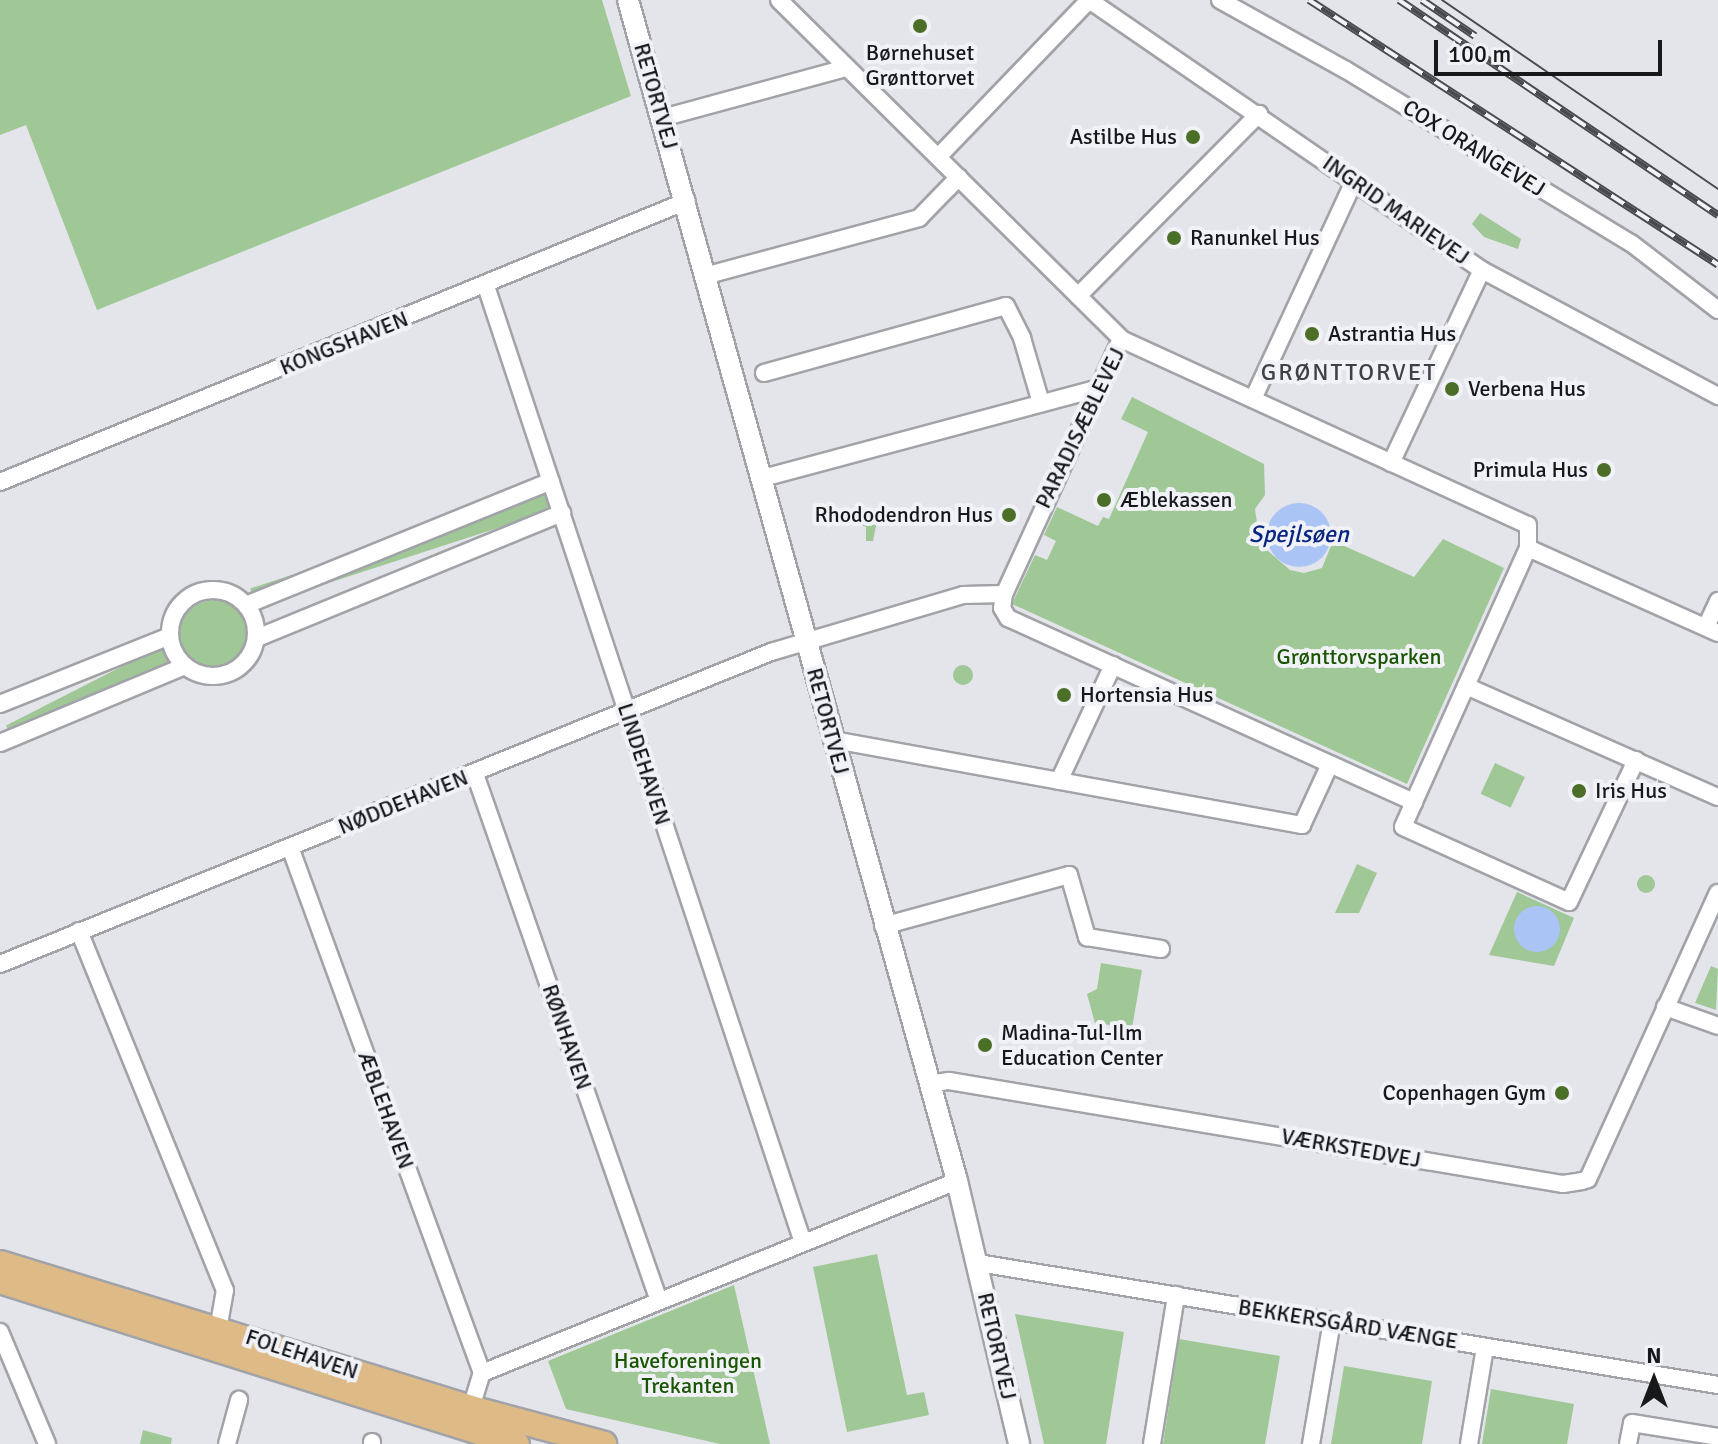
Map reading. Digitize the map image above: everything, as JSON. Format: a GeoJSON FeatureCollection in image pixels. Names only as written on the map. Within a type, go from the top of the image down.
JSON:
{"type":"FeatureCollection","features":[{"type":"Feature","properties":{"kind":"main road","name":"FOLEHAVEN"},"geometry":{"type":"LineString","coordinates":[[0,1263],[471,1408],[604,1444]]}},
{"type":"Feature","properties":{"kind":"main road","name":"FOLEHAVEN"},"geometry":{"type":"LineString","coordinates":[[0,1281],[517,1444]]}},
{"type":"Feature","properties":{"kind":"street","name":"RETORTVEJ"},"geometry":{"type":"LineString","coordinates":[[628,0],[708,275],[883,926],[957,1181],[1019,1444]]}},
{"type":"Feature","properties":{"kind":"street"},"geometry":{"type":"LineString","coordinates":[[779,0],[1121,339]]}},
{"type":"Feature","properties":{"kind":"street"},"geometry":{"type":"LineString","coordinates":[[939,156],[1089,0]]}},
{"type":"Feature","properties":{"kind":"street","name":"INGRID MARIEVEJ"},"geometry":{"type":"LineString","coordinates":[[1089,0],[1482,270],[1718,396]]}},
{"type":"Feature","properties":{"kind":"street","name":"COX ORANGEVEJ"},"geometry":{"type":"LineString","coordinates":[[1220,0],[1346,70],[1631,243],[1718,310]]}},
{"type":"Feature","properties":{"kind":"street"},"geometry":{"type":"LineString","coordinates":[[662,118],[846,68]]}},
{"type":"Feature","properties":{"kind":"street"},"geometry":{"type":"LineString","coordinates":[[1078,296],[1259,114]]}},
{"type":"Feature","properties":{"kind":"street"},"geometry":{"type":"LineString","coordinates":[[708,275],[919,218],[959,177]]}},
{"type":"Feature","properties":{"kind":"street"},"geometry":{"type":"LineString","coordinates":[[1253,399],[1354,181]]}},
{"type":"Feature","properties":{"kind":"street","name":"KONGSHAVEN"},"geometry":{"type":"LineString","coordinates":[[0,482],[486,286],[687,201]]}},
{"type":"Feature","properties":{"kind":"street"},"geometry":{"type":"LineString","coordinates":[[1391,463],[1482,270]]}},
{"type":"Feature","properties":{"kind":"street","name":"LINDEHAVEN"},"geometry":{"type":"LineString","coordinates":[[486,286],[803,1243]]}},
{"type":"Feature","properties":{"kind":"street"},"geometry":{"type":"LineString","coordinates":[[764,373],[1006,306],[1022,338],[1041,403]]}},
{"type":"Feature","properties":{"kind":"street","name":"PARADISÆBLEVEJ"},"geometry":{"type":"LineString","coordinates":[[1004,594],[1121,339],[1528,525],[1528,548]]}},
{"type":"Feature","properties":{"kind":"street"},"geometry":{"type":"LineString","coordinates":[[763,478],[1099,388]]}},
{"type":"Feature","properties":{"kind":"street"},"geometry":{"type":"LineString","coordinates":[[246,605],[551,481]]}},
{"type":"Feature","properties":{"kind":"street"},"geometry":{"type":"LineString","coordinates":[[257,638],[562,513]]}},
{"type":"Feature","properties":{"kind":"street"},"geometry":{"type":"LineString","coordinates":[[1636,760],[1569,902],[1403,827],[1528,548],[1712,630],[1718,601]]}},
{"type":"Feature","properties":{"kind":"street"},"geometry":{"type":"LineString","coordinates":[[224,591],[246,605],[257,638],[247,661],[227,675],[198,674],[185,666],[170,636],[176,610],[198,592],[224,591]]}},
{"type":"Feature","properties":{"kind":"street"},"geometry":{"type":"LineString","coordinates":[[1004,594],[1002,608],[1008,618],[1414,802]]}},
{"type":"Feature","properties":{"kind":"street","name":"NØDDEHAVEN"},"geometry":{"type":"LineString","coordinates":[[0,964],[807,641],[963,595],[1004,594]]}},
{"type":"Feature","properties":{"kind":"street"},"geometry":{"type":"LineString","coordinates":[[0,704],[170,636]]}},
{"type":"Feature","properties":{"kind":"street"},"geometry":{"type":"LineString","coordinates":[[1059,781],[1113,665]]}},
{"type":"Feature","properties":{"kind":"street"},"geometry":{"type":"LineString","coordinates":[[0,743],[185,666]]}},
{"type":"Feature","properties":{"kind":"street"},"geometry":{"type":"LineString","coordinates":[[1466,686],[1718,797]]}},
{"type":"Feature","properties":{"kind":"street"},"geometry":{"type":"LineString","coordinates":[[834,740],[1302,825],[1330,764]]}},
{"type":"Feature","properties":{"kind":"street","name":"RØNHAVEN"},"geometry":{"type":"LineString","coordinates":[[475,774],[659,1301]]}},
{"type":"Feature","properties":{"kind":"street","name":"ÆBLEHAVEN"},"geometry":{"type":"LineString","coordinates":[[290,847],[482,1373]]}},
{"type":"Feature","properties":{"kind":"street"},"geometry":{"type":"LineString","coordinates":[[883,926],[1069,875],[1087,937],[1161,949]]}},
{"type":"Feature","properties":{"kind":"street","name":"VÆRKSTEDVEJ"},"geometry":{"type":"LineString","coordinates":[[929,1084],[949,1081],[1563,1184],[1588,1179],[1718,893]]}},
{"type":"Feature","properties":{"kind":"street"},"geometry":{"type":"LineString","coordinates":[[79,931],[225,1290],[218,1328]]}},
{"type":"Feature","properties":{"kind":"street"},"geometry":{"type":"LineString","coordinates":[[1665,1007],[1718,1026]]}},
{"type":"Feature","properties":{"kind":"street"},"geometry":{"type":"LineString","coordinates":[[471,1408],[482,1373],[957,1181]]}},
{"type":"Feature","properties":{"kind":"street","name":"BEKKERSGÅRD VÆNGE"},"geometry":{"type":"LineString","coordinates":[[978,1263],[1718,1385]]}},
{"type":"Feature","properties":{"kind":"street"},"geometry":{"type":"LineString","coordinates":[[1152,1444],[1176,1295]]}},
{"type":"Feature","properties":{"kind":"street"},"geometry":{"type":"LineString","coordinates":[[1311,1444],[1332,1321]]}},
{"type":"Feature","properties":{"kind":"street"},"geometry":{"type":"LineString","coordinates":[[0,1332],[47,1444]]}},
{"type":"Feature","properties":{"kind":"street"},"geometry":{"type":"LineString","coordinates":[[1469,1444],[1485,1347]]}},
{"type":"Feature","properties":{"kind":"street"},"geometry":{"type":"LineString","coordinates":[[227,1444],[239,1400]]}},
{"type":"Feature","properties":{"kind":"street"},"geometry":{"type":"LineString","coordinates":[[1628,1444],[1632,1423],[1718,1437]]}},
{"type":"Feature","properties":{"kind":"green space"},"geometry":{"type":"Polygon","coordinates":[[[0,0],[602,0],[631,96],[97,310],[26,125],[0,135],[0,0]]]}},
{"type":"Feature","properties":{"kind":"green space"},"geometry":{"type":"Polygon","coordinates":[[[1480,213],[1521,239],[1518,249],[1484,237],[1472,224],[1480,213]]]}},
{"type":"Feature","properties":{"kind":"green space","name":"Grønttorvsparken"},"geometry":{"type":"Polygon","coordinates":[[[1132,397],[1264,464],[1265,495],[1255,509],[1260,544],[1290,570],[1304,573],[1322,568],[1333,541],[1414,577],[1443,539],[1504,568],[1407,784],[1012,604],[1035,555],[1047,560],[1056,541],[1044,535],[1057,507],[1098,526],[1103,517],[1109,519],[1148,432],[1121,419],[1132,397]]]}},
{"type":"Feature","properties":{"kind":"green space"},"geometry":{"type":"Polygon","coordinates":[[[544,493],[550,511],[256,607],[250,588],[544,493]]]}},
{"type":"Feature","properties":{"kind":"green space"},"geometry":{"type":"Polygon","coordinates":[[[878,516],[873,541],[866,541],[866,527],[848,520],[878,516]]]}},
{"type":"Feature","properties":{"kind":"green space"},"geometry":{"type":"Polygon","coordinates":[[[215,600],[235,606],[245,616],[251,636],[245,656],[235,666],[215,672],[195,666],[185,656],[179,636],[185,616],[195,606],[215,600]]]}},
{"type":"Feature","properties":{"kind":"green space"},"geometry":{"type":"Polygon","coordinates":[[[162,646],[171,664],[15,743],[6,725],[162,646]]]}},
{"type":"Feature","properties":{"kind":"green space"},"geometry":{"type":"Polygon","coordinates":[[[963,665],[970,668],[973,675],[970,682],[963,685],[956,682],[953,675],[956,668],[963,665]]]}},
{"type":"Feature","properties":{"kind":"green space"},"geometry":{"type":"Polygon","coordinates":[[[1495,763],[1525,777],[1511,808],[1481,794],[1495,763]]]}},
{"type":"Feature","properties":{"kind":"green space"},"geometry":{"type":"Polygon","coordinates":[[[1357,864],[1377,873],[1359,913],[1335,913],[1357,864]]]}},
{"type":"Feature","properties":{"kind":"green space"},"geometry":{"type":"Polygon","coordinates":[[[1646,875],[1655,884],[1646,893],[1637,884],[1646,875]]]}},
{"type":"Feature","properties":{"kind":"green space"},"geometry":{"type":"Polygon","coordinates":[[[1517,892],[1574,918],[1554,966],[1489,955],[1517,892]]]}},
{"type":"Feature","properties":{"kind":"green space"},"geometry":{"type":"Polygon","coordinates":[[[1101,963],[1142,970],[1132,1028],[1095,1023],[1087,994],[1097,989],[1101,963]]]}},
{"type":"Feature","properties":{"kind":"green space"},"geometry":{"type":"Polygon","coordinates":[[[1711,966],[1718,969],[1716,1010],[1695,1003],[1711,966]]]}},
{"type":"Feature","properties":{"kind":"green space"},"geometry":{"type":"Polygon","coordinates":[[[877,1254],[907,1395],[924,1392],[929,1415],[847,1432],[813,1267],[877,1254]]]}},
{"type":"Feature","properties":{"kind":"green space","name":"Haveforeningen Trekanten"},"geometry":{"type":"Polygon","coordinates":[[[734,1285],[770,1444],[720,1444],[566,1409],[548,1361],[734,1285]]]}},
{"type":"Feature","properties":{"kind":"green space"},"geometry":{"type":"Polygon","coordinates":[[[1015,1314],[1124,1332],[1106,1444],[1044,1444],[1015,1314]]]}},
{"type":"Feature","properties":{"kind":"green space"},"geometry":{"type":"Polygon","coordinates":[[[1179,1339],[1280,1356],[1265,1444],[1163,1444],[1179,1339]]]}},
{"type":"Feature","properties":{"kind":"green space"},"geometry":{"type":"Polygon","coordinates":[[[1344,1366],[1432,1381],[1422,1444],[1331,1444],[1344,1366]]]}},
{"type":"Feature","properties":{"kind":"green space"},"geometry":{"type":"Polygon","coordinates":[[[1491,1389],[1574,1404],[1567,1444],[1482,1444],[1491,1389]]]}},
{"type":"Feature","properties":{"kind":"green space"},"geometry":{"type":"Polygon","coordinates":[[[143,1430],[172,1438],[171,1444],[140,1444],[143,1430]]]}},
{"type":"Feature","properties":{"kind":"water","name":"Spejlsøen"},"geometry":{"type":"Polygon","coordinates":[[[1299,503],[1317,509],[1325,517],[1331,535],[1325,553],[1317,561],[1299,567],[1281,561],[1273,553],[1267,535],[1273,517],[1281,509],[1299,503]]]}},
{"type":"Feature","properties":{"kind":"water"},"geometry":{"type":"Polygon","coordinates":[[[1537,906],[1554,912],[1560,929],[1554,946],[1537,952],[1520,946],[1514,929],[1520,912],[1537,906]]]}},
{"type":"Feature","properties":{"kind":"tram line"},"geometry":{"type":"LineString","coordinates":[[1442,0],[1718,189]]}},
{"type":"Feature","properties":{"kind":"railway"},"geometry":{"type":"LineString","coordinates":[[1309,0],[1718,265]]}},
{"type":"Feature","properties":{"kind":"railway"},"geometry":{"type":"LineString","coordinates":[[1399,0],[1718,215]]}},
{"type":"Feature","properties":{"kind":"railway"},"geometry":{"type":"LineString","coordinates":[[1422,0],[1475,36]]}},
{"type":"Feature","properties":{"kind":"place","name":"Børnehuset Grønttorvet"},"geometry":{"type":"Point","coordinates":[920,26]}},
{"type":"Feature","properties":{"kind":"place","name":"Astilbe Hus"},"geometry":{"type":"Point","coordinates":[1193,137]}},
{"type":"Feature","properties":{"kind":"place","name":"Ranunkel Hus"},"geometry":{"type":"Point","coordinates":[1174,238]}},
{"type":"Feature","properties":{"kind":"place","name":"Astrantia Hus"},"geometry":{"type":"Point","coordinates":[1312,334]}},
{"type":"Feature","properties":{"kind":"place","name":"Verbena Hus"},"geometry":{"type":"Point","coordinates":[1452,389]}},
{"type":"Feature","properties":{"kind":"place","name":"Primula Hus"},"geometry":{"type":"Point","coordinates":[1604,470]}},
{"type":"Feature","properties":{"kind":"place","name":"Æblekassen"},"geometry":{"type":"Point","coordinates":[1104,500]}},
{"type":"Feature","properties":{"kind":"place","name":"Rhododendron Hus"},"geometry":{"type":"Point","coordinates":[1009,515]}},
{"type":"Feature","properties":{"kind":"place","name":"Hortensia Hus"},"geometry":{"type":"Point","coordinates":[1064,695]}},
{"type":"Feature","properties":{"kind":"place","name":"Iris Hus"},"geometry":{"type":"Point","coordinates":[1579,791]}},
{"type":"Feature","properties":{"kind":"place","name":"Madina-Tul-Ilm Education Center"},"geometry":{"type":"Point","coordinates":[985,1045]}},
{"type":"Feature","properties":{"kind":"place","name":"Copenhagen Gym"},"geometry":{"type":"Point","coordinates":[1562,1093]}},
{"type":"Feature","properties":{"kind":"district","name":"GRØNTTORVET"},"geometry":{"type":"Point","coordinates":[1349,373]}}]}
